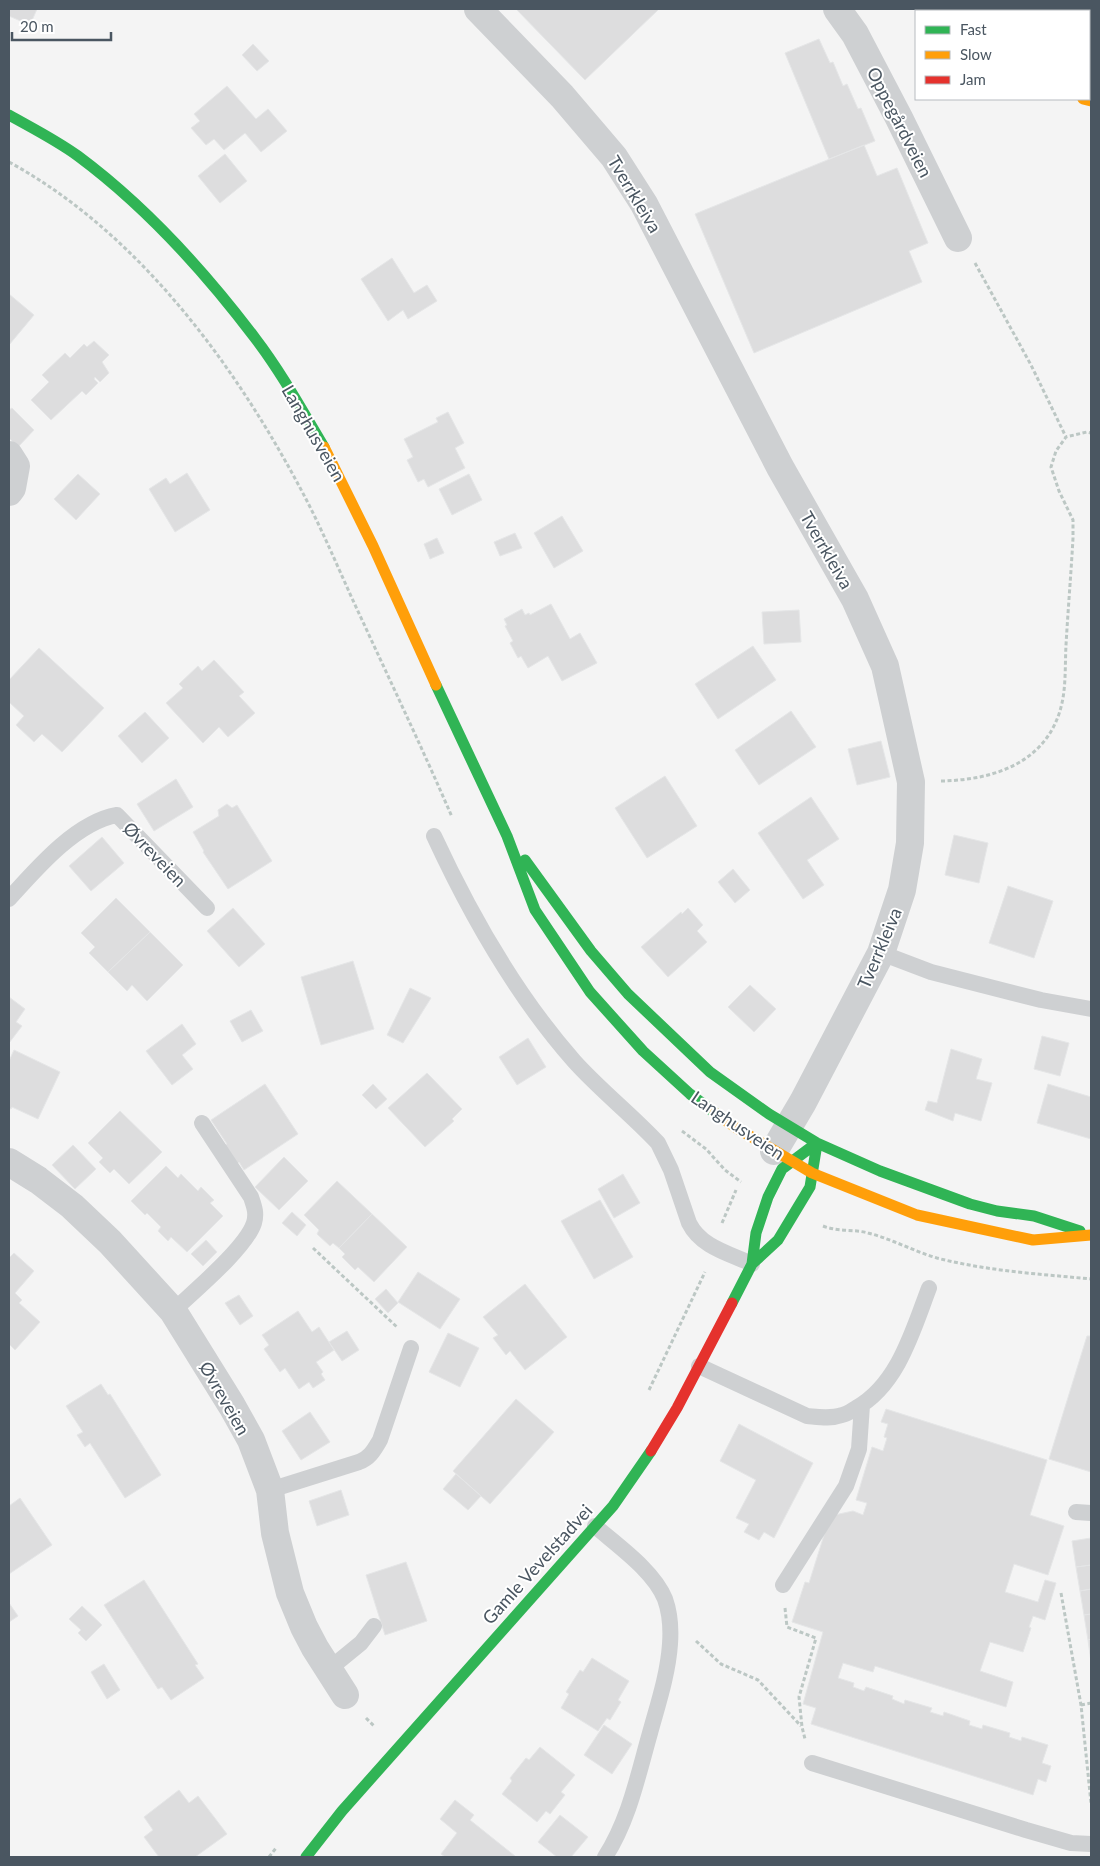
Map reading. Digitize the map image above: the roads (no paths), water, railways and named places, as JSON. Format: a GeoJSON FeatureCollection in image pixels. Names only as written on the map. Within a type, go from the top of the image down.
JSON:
{"type":"FeatureCollection","features":[{"type":"Feature","properties":{"kind":"main road","name":"Langhusveien"},"geometry":{"type":"LineString","coordinates":[[9,115],[46,135],[77,156],[140,208],[198,268],[255,338],[301,407],[344,486],[507,836],[535,910],[590,992],[643,1051],[690,1094],[735,1127],[812,1173],[867,1196],[917,1215],[951,1224],[1033,1240],[1091,1235]]}},
{"type":"Feature","properties":{"kind":"main road","name":"Langhusveien"},"geometry":{"type":"LineString","coordinates":[[507,836],[591,951],[628,994],[710,1072],[789,1128],[817,1143],[880,1171],[970,1204],[997,1211],[1034,1216],[1091,1235]]}},
{"type":"Feature","properties":{"kind":"main road","name":"Gamle Vevelstadvei"},"geometry":{"type":"LineString","coordinates":[[752,1264],[756,1233],[768,1197],[782,1169],[783,1156],[817,1143]]}},
{"type":"Feature","properties":{"kind":"main road","name":"Gamle Vevelstadvei"},"geometry":{"type":"LineString","coordinates":[[306,1857],[375,1773],[613,1506],[656,1445],[752,1264],[778,1240],[810,1187],[817,1143]]}},
{"type":"Feature","properties":{"kind":"street","name":"Tverrkleiva"},"geometry":{"type":"LineString","coordinates":[[478,9],[562,96],[597,137],[614,157],[644,204],[780,467],[855,599],[885,666],[911,782],[910,843],[902,890],[880,953],[789,1128],[783,1156]]}},
{"type":"Feature","properties":{"kind":"street","name":"Oppegårdveien"},"geometry":{"type":"LineString","coordinates":[[837,9],[859,42],[958,238]]}},
{"type":"Feature","properties":{"kind":"street"},"geometry":{"type":"LineString","coordinates":[[9,455],[16,466],[12,488],[9,492]]}},
{"type":"Feature","properties":{"kind":"street","name":"Øvreveien"},"geometry":{"type":"LineString","coordinates":[[9,1162],[38,1180],[72,1206],[110,1242],[173,1311],[251,1440],[270,1490],[275,1534],[290,1593],[304,1627],[328,1670],[345,1695]]}},
{"type":"Feature","properties":{"kind":"lane","name":"Øvreveien"},"geometry":{"type":"LineString","coordinates":[[9,899],[59,848],[84,829],[105,817],[117,815],[207,908]]}},
{"type":"Feature","properties":{"kind":"lane"},"geometry":{"type":"LineString","coordinates":[[434,836],[491,947],[527,1002],[575,1062],[658,1143],[671,1170],[691,1227],[699,1238],[752,1264]]}},
{"type":"Feature","properties":{"kind":"lane"},"geometry":{"type":"LineString","coordinates":[[880,953],[931,972],[1041,1000],[1091,1009]]}},
{"type":"Feature","properties":{"kind":"lane"},"geometry":{"type":"LineString","coordinates":[[173,1311],[215,1272],[239,1246],[253,1225],[255,1217],[255,1210],[250,1197],[202,1123]]}},
{"type":"Feature","properties":{"kind":"lane"},"geometry":{"type":"LineString","coordinates":[[699,1366],[807,1416],[824,1418],[843,1415],[862,1405],[876,1394],[890,1376],[914,1326],[929,1288]]}},
{"type":"Feature","properties":{"kind":"lane"},"geometry":{"type":"LineString","coordinates":[[270,1490],[365,1460],[372,1454],[380,1440],[412,1348]]}},
{"type":"Feature","properties":{"kind":"lane"},"geometry":{"type":"LineString","coordinates":[[783,1585],[846,1486],[859,1449],[862,1405]]}},
{"type":"Feature","properties":{"kind":"lane"},"geometry":{"type":"LineString","coordinates":[[595,1526],[628,1554],[658,1585],[665,1598],[670,1625],[670,1645],[666,1672],[636,1784],[626,1817],[605,1857]]}},
{"type":"Feature","properties":{"kind":"lane"},"geometry":{"type":"LineString","coordinates":[[328,1670],[361,1642],[374,1626]]}},
{"type":"Feature","properties":{"kind":"lane"},"geometry":{"type":"LineString","coordinates":[[812,1763],[1026,1830],[1071,1843],[1091,1844]]}}]}
